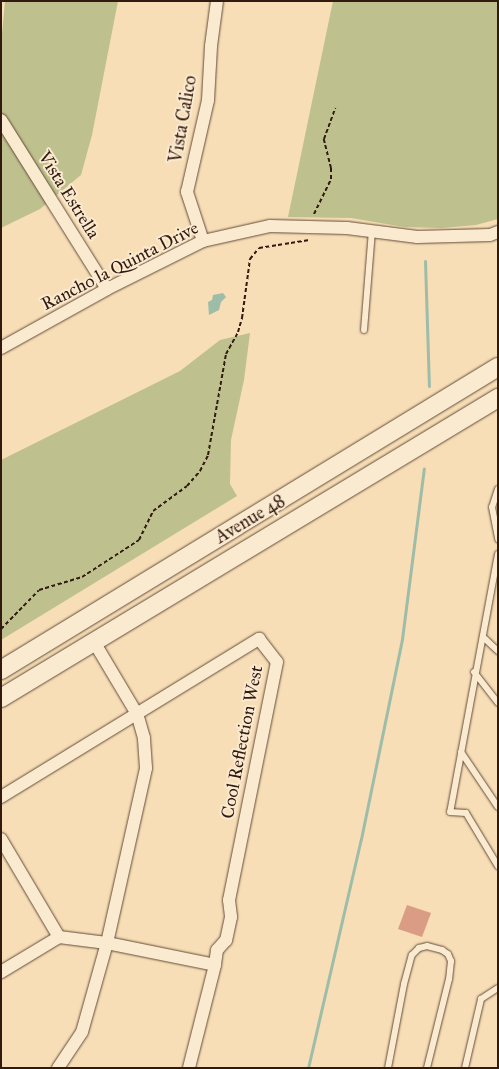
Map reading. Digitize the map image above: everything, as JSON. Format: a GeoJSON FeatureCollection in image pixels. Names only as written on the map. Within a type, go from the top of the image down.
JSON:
{"type":"FeatureCollection","features":[{"type":"Feature","properties":{"kind":"main road","name":"Avenue 48"},"geometry":{"type":"LineString","coordinates":[[1,670],[498,367]]}},
{"type":"Feature","properties":{"kind":"main road","name":"Avenue 48"},"geometry":{"type":"LineString","coordinates":[[1,698],[498,398]]}},
{"type":"Feature","properties":{"kind":"main road"},"geometry":{"type":"LineString","coordinates":[[81,622],[94,642]]}},
{"type":"Feature","properties":{"kind":"street","name":"Vista Calico"},"geometry":{"type":"LineString","coordinates":[[203,241],[187,192],[208,100],[211,46],[217,1]]}},
{"type":"Feature","properties":{"kind":"street","name":"Vista Estrella"},"geometry":{"type":"LineString","coordinates":[[1,120],[107,289]]}},
{"type":"Feature","properties":{"kind":"street","name":"Rancho la Quinta Drive"},"geometry":{"type":"LineString","coordinates":[[1,348],[107,289],[203,241],[270,226],[347,228],[417,237],[490,235],[498,232]]}},
{"type":"Feature","properties":{"kind":"street","name":"Cool Reflection West"},"geometry":{"type":"LineString","coordinates":[[1,797],[259,639],[277,662],[229,900],[231,917],[226,940],[217,950],[215,965],[189,1068]]}},
{"type":"Feature","properties":{"kind":"street"},"geometry":{"type":"LineString","coordinates":[[58,1068],[82,1032],[107,943],[146,768],[144,738],[137,714],[94,642]]}},
{"type":"Feature","properties":{"kind":"street"},"geometry":{"type":"LineString","coordinates":[[1,839],[59,937]]}},
{"type":"Feature","properties":{"kind":"street"},"geometry":{"type":"LineString","coordinates":[[1,972],[59,937],[107,943],[215,965]]}},
{"type":"Feature","properties":{"kind":"lane"},"geometry":{"type":"LineString","coordinates":[[364,330],[372,231]]}},
{"type":"Feature","properties":{"kind":"lane"},"geometry":{"type":"LineString","coordinates":[[498,489],[492,507],[498,539]]}},
{"type":"Feature","properties":{"kind":"lane"},"geometry":{"type":"LineString","coordinates":[[498,554],[483,637],[474,672],[450,812],[466,813],[498,866]]}},
{"type":"Feature","properties":{"kind":"lane"},"geometry":{"type":"LineString","coordinates":[[483,637],[498,651]]}},
{"type":"Feature","properties":{"kind":"lane"},"geometry":{"type":"LineString","coordinates":[[474,672],[498,703]]}},
{"type":"Feature","properties":{"kind":"lane"},"geometry":{"type":"LineString","coordinates":[[461,752],[498,807]]}},
{"type":"Feature","properties":{"kind":"lane"},"geometry":{"type":"LineString","coordinates":[[388,1068],[404,984],[412,954],[419,948],[427,946],[442,950],[448,954],[451,961],[450,979],[428,1068]]}},
{"type":"Feature","properties":{"kind":"lane"},"geometry":{"type":"LineString","coordinates":[[465,1068],[481,999],[498,988]]}},
{"type":"Feature","properties":{"kind":"path"},"geometry":{"type":"LineString","coordinates":[[314,214],[331,179],[331,168],[324,139],[335,108]]}},
{"type":"Feature","properties":{"kind":"path"},"geometry":{"type":"LineString","coordinates":[[1,629],[10,622],[39,590],[82,577],[139,540],[153,511],[187,486],[200,471],[208,455],[226,354],[238,332],[242,318],[250,259],[259,248],[308,241],[312,235]]}},
{"type":"Feature","properties":{"kind":"green space"},"geometry":{"type":"Polygon","coordinates":[[[5,1],[118,1],[92,135],[81,175],[40,209],[1,228],[1,46],[5,1]]]}},
{"type":"Feature","properties":{"kind":"green space"},"geometry":{"type":"Polygon","coordinates":[[[333,1],[498,1],[498,219],[476,225],[442,228],[404,227],[351,218],[288,217],[333,1]]]}},
{"type":"Feature","properties":{"kind":"green space"},"geometry":{"type":"Polygon","coordinates":[[[250,333],[244,380],[231,440],[230,484],[237,496],[1,640],[1,460],[180,371],[220,340],[250,333]]]}},
{"type":"Feature","properties":{"kind":"shaded area"},"geometry":{"type":"Polygon","coordinates":[[[223,293],[226,297],[221,302],[219,310],[209,315],[208,302],[212,300],[213,295],[223,293]]]}},
{"type":"Feature","properties":{"kind":"building"},"geometry":{"type":"Polygon","coordinates":[[[407,905],[431,913],[422,937],[398,929],[407,905]]]}},
{"type":"Feature","properties":{"kind":"waterway"},"geometry":{"type":"LineString","coordinates":[[425,261],[429,386]]}},
{"type":"Feature","properties":{"kind":"waterway"},"geometry":{"type":"LineString","coordinates":[[308,1068],[361,839],[402,639],[424,468]]}}]}
